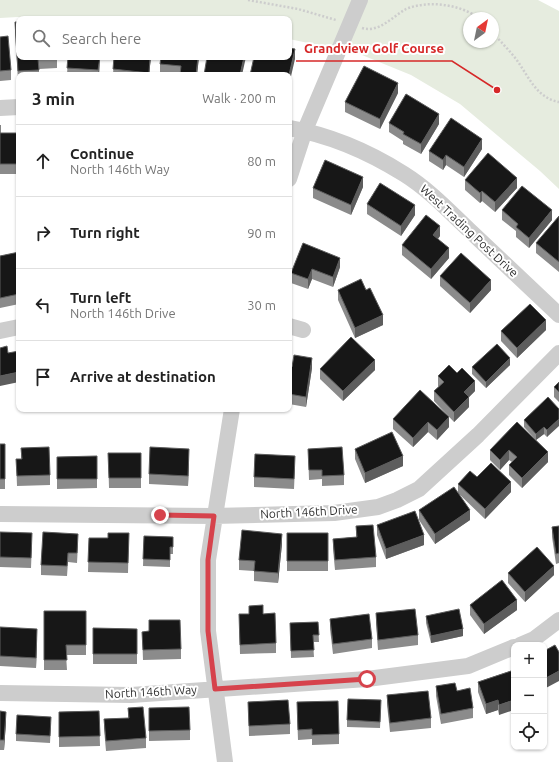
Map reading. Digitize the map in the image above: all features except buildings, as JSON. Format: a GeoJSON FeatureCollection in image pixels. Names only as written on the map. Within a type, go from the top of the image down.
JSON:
{"type":"FeatureCollection","features":[{"type":"Feature","properties":{"kind":"street"},"geometry":{"type":"LineString","coordinates":[[292,170],[305,130],[360,0]]}},
{"type":"Feature","properties":{"kind":"street"},"geometry":{"type":"LineString","coordinates":[[0,108],[16,107]]}},
{"type":"Feature","properties":{"kind":"street","name":"West Trading Post Drive"},"geometry":{"type":"LineString","coordinates":[[292,128],[305,130],[343,143],[373,156],[405,174],[431,194],[559,315]]}},
{"type":"Feature","properties":{"kind":"street"},"geometry":{"type":"LineString","coordinates":[[0,331],[16,328]]}},
{"type":"Feature","properties":{"kind":"street","name":"North 146th Drive"},"geometry":{"type":"LineString","coordinates":[[0,514],[214,516],[334,514],[378,507],[398,500],[419,489],[478,435],[559,353]]}},
{"type":"Feature","properties":{"kind":"street"},"geometry":{"type":"LineString","coordinates":[[225,762],[208,631],[208,568],[214,516],[231,412]]}},
{"type":"Feature","properties":{"kind":"street"},"geometry":{"type":"LineString","coordinates":[[527,642],[534,639],[559,620]]}},
{"type":"Feature","properties":{"kind":"street","name":"North 146th Way"},"geometry":{"type":"LineString","coordinates":[[0,693],[131,695],[367,679],[468,666],[511,649]]}},
{"type":"Feature","properties":{"kind":"path"},"geometry":{"type":"LineString","coordinates":[[248,0],[298,9],[334,19]]}},
{"type":"Feature","properties":{"kind":"path"},"geometry":{"type":"LineString","coordinates":[[366,29],[377,28],[406,9],[418,4],[429,2],[454,6],[470,12]]}},
{"type":"Feature","properties":{"kind":"path"},"geometry":{"type":"LineString","coordinates":[[499,40],[516,60],[536,90],[547,98],[559,102]]}},
{"type":"Feature","properties":{"kind":"shaded area"},"geometry":{"type":"Polygon","coordinates":[[[0,0],[538,0],[559,11],[559,189],[540,171],[460,104],[411,75],[357,53],[292,40],[292,16],[16,16],[0,18],[0,0]]]}},
{"type":"Feature","properties":{"kind":"place","name":"Grandview Golf Course"},"geometry":{"type":"Point","coordinates":[497,90]}},
{"type":"Feature","properties":{"kind":"route"},"geometry":{"type":"LineString","coordinates":[[160,515],[214,516],[208,560],[208,631],[215,689],[240,686],[367,679]]}}]}
